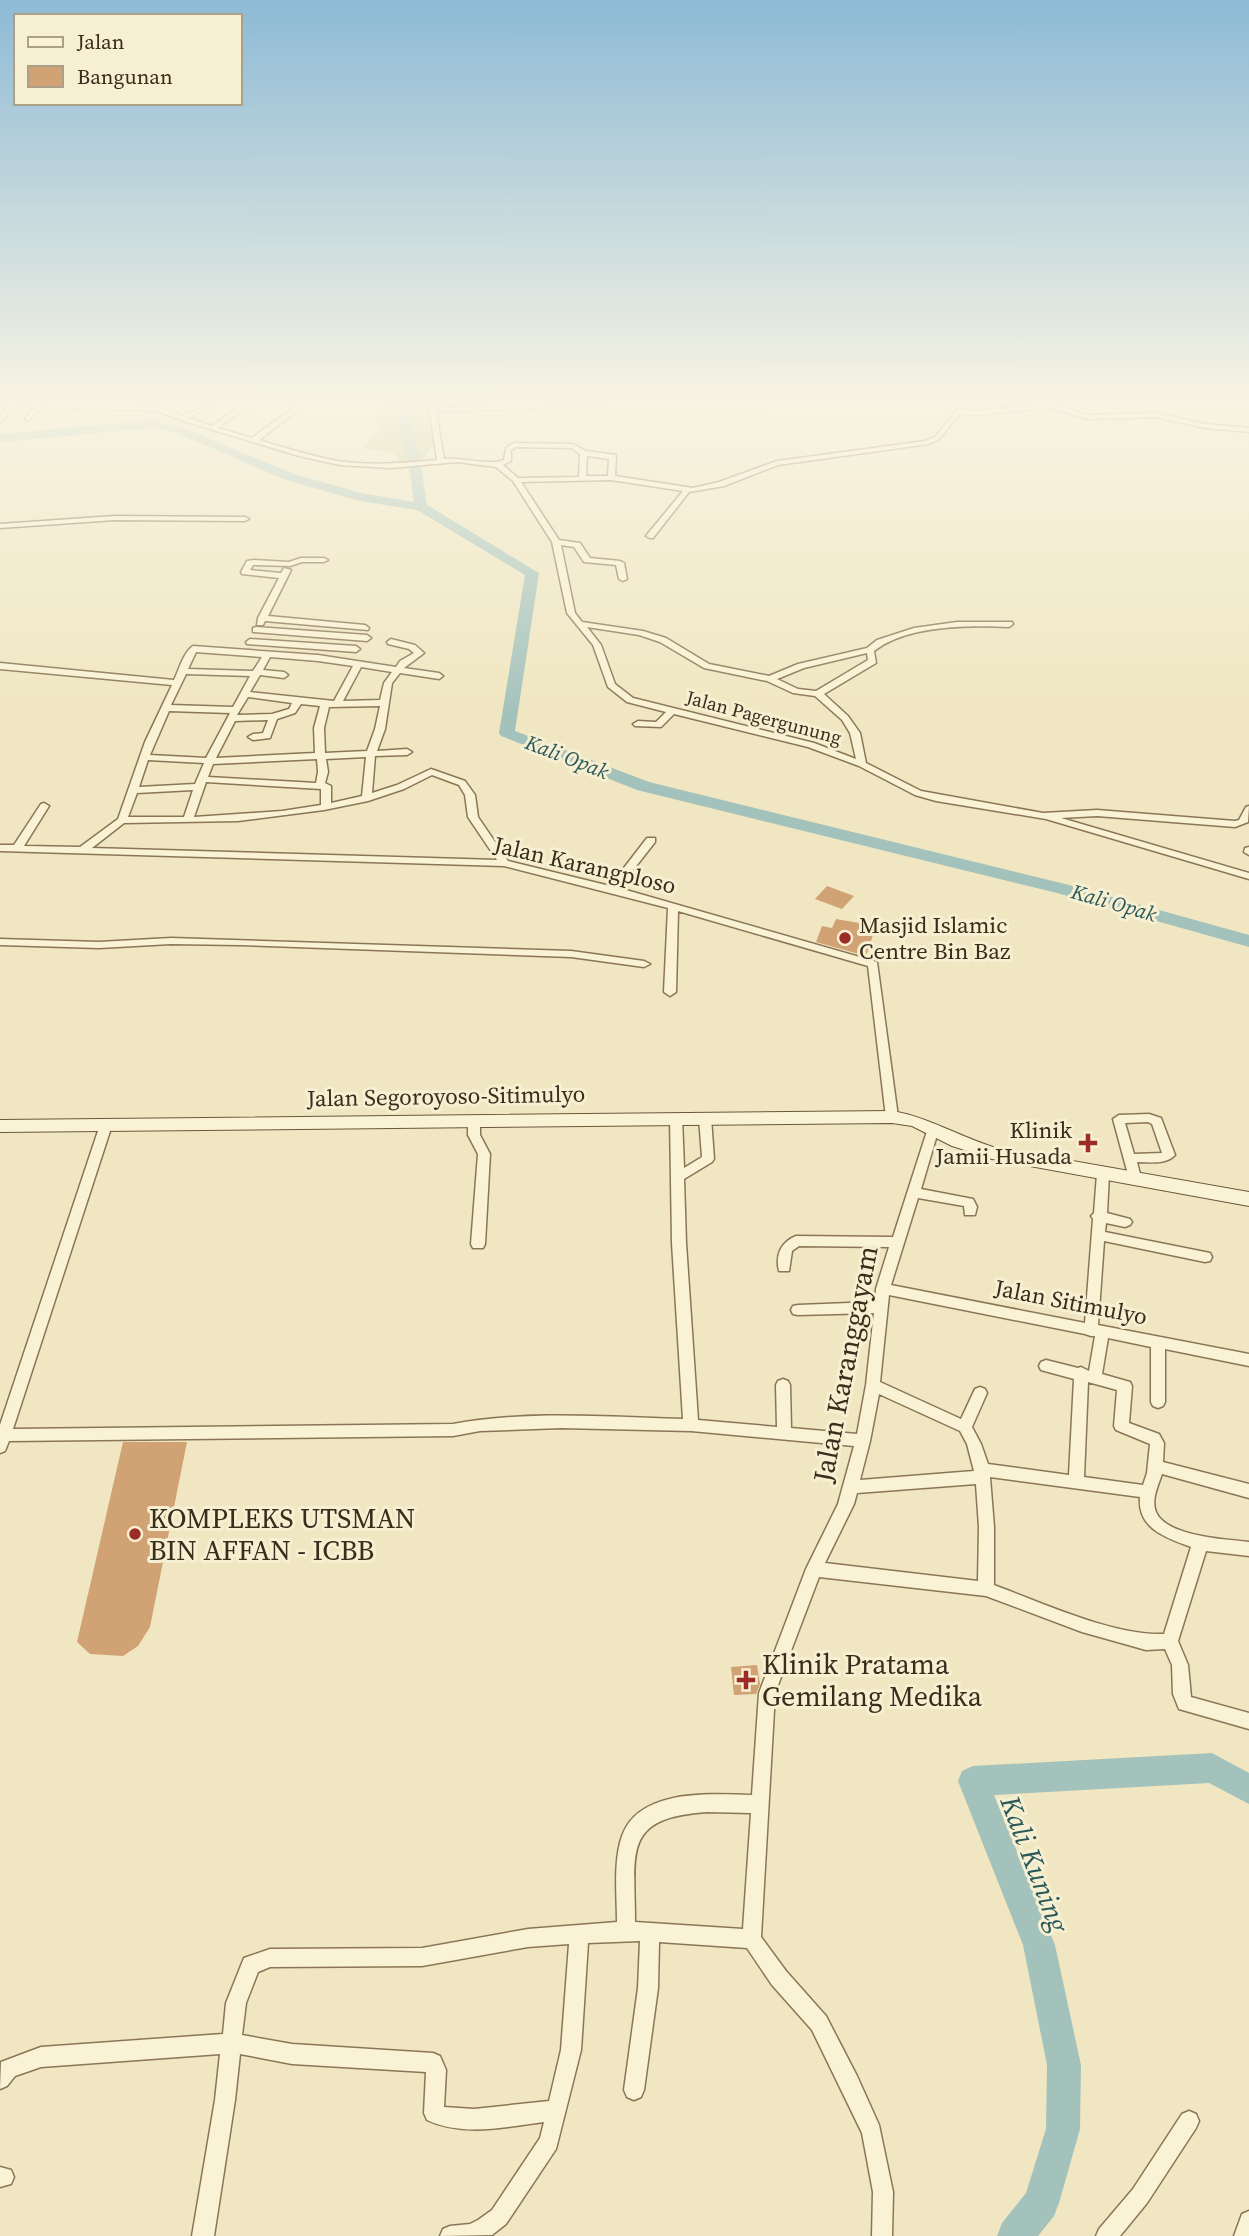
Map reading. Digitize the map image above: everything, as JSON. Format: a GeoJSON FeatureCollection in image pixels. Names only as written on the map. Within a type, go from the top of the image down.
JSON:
{"type":"FeatureCollection","features":[{"type":"Feature","properties":{"kind":"main road","name":"Jalan Segoroyoso-Sitimulyo"},"geometry":{"type":"LineString","coordinates":[[0,1126],[892,1117],[905,1118],[933,1128],[958,1143],[982,1150],[1249,1199]]}},
{"type":"Feature","properties":{"kind":"street","name":"Jalan Pagergunung"},"geometry":{"type":"LineString","coordinates":[[532,504],[556,542],[571,613],[597,645],[611,685],[622,696],[640,705],[672,710],[811,745],[862,764],[927,795],[1043,816],[1097,813],[1235,824],[1245,820],[1249,809]]}},
{"type":"Feature","properties":{"kind":"street"},"geometry":{"type":"LineString","coordinates":[[650,536],[675,504]]}},
{"type":"Feature","properties":{"kind":"street"},"geometry":{"type":"LineString","coordinates":[[0,526],[115,518],[245,519]]}},
{"type":"Feature","properties":{"kind":"street"},"geometry":{"type":"LineString","coordinates":[[556,542],[578,545],[587,560],[620,563],[623,579]]}},
{"type":"Feature","properties":{"kind":"street"},"geometry":{"type":"LineString","coordinates":[[285,576],[245,572],[251,563],[290,564],[301,560],[324,560]]}},
{"type":"Feature","properties":{"kind":"street"},"geometry":{"type":"LineString","coordinates":[[244,652],[290,564]]}},
{"type":"Feature","properties":{"kind":"street"},"geometry":{"type":"LineString","coordinates":[[262,618],[365,628]]}},
{"type":"Feature","properties":{"kind":"street"},"geometry":{"type":"LineString","coordinates":[[581,624],[640,633],[663,640],[707,666],[770,680],[796,691],[818,694],[845,718],[855,733],[862,764]]}},
{"type":"Feature","properties":{"kind":"street"},"geometry":{"type":"LineString","coordinates":[[770,680],[801,667],[870,650],[875,644],[891,636],[952,627],[1009,624]]}},
{"type":"Feature","properties":{"kind":"street"},"geometry":{"type":"LineString","coordinates":[[256,629],[367,638]]}},
{"type":"Feature","properties":{"kind":"street"},"geometry":{"type":"LineString","coordinates":[[250,642],[356,649]]}},
{"type":"Feature","properties":{"kind":"street"},"geometry":{"type":"LineString","coordinates":[[367,797],[371,753],[380,729],[388,683],[410,656],[420,653],[412,647],[391,642]]}},
{"type":"Feature","properties":{"kind":"street"},"geometry":{"type":"LineString","coordinates":[[323,659],[330,647]]}},
{"type":"Feature","properties":{"kind":"street"},"geometry":{"type":"LineString","coordinates":[[83,850],[122,820],[144,757],[193,649],[323,659],[439,676]]}},
{"type":"Feature","properties":{"kind":"street"},"geometry":{"type":"LineString","coordinates":[[818,694],[873,661],[870,650]]}},
{"type":"Feature","properties":{"kind":"street"},"geometry":{"type":"LineString","coordinates":[[188,820],[199,783],[267,655]]}},
{"type":"Feature","properties":{"kind":"street"},"geometry":{"type":"LineString","coordinates":[[337,704],[358,665]]}},
{"type":"Feature","properties":{"kind":"street"},"geometry":{"type":"LineString","coordinates":[[0,666],[176,683]]}},
{"type":"Feature","properties":{"kind":"street"},"geometry":{"type":"LineString","coordinates":[[181,671],[284,675]]}},
{"type":"Feature","properties":{"kind":"street"},"geometry":{"type":"LineString","coordinates":[[245,694],[325,704],[384,703]]}},
{"type":"Feature","properties":{"kind":"street"},"geometry":{"type":"LineString","coordinates":[[165,708],[272,717],[292,711],[299,699]]}},
{"type":"Feature","properties":{"kind":"street"},"geometry":{"type":"LineString","coordinates":[[320,786],[323,772],[319,728],[325,704]]}},
{"type":"Feature","properties":{"kind":"street"},"geometry":{"type":"LineString","coordinates":[[638,724],[657,725],[672,710]]}},
{"type":"Feature","properties":{"kind":"street"},"geometry":{"type":"LineString","coordinates":[[253,737],[267,736],[272,717]]}},
{"type":"Feature","properties":{"kind":"street"},"geometry":{"type":"LineString","coordinates":[[144,757],[210,761],[407,752]]}},
{"type":"Feature","properties":{"kind":"street"},"geometry":{"type":"LineString","coordinates":[[122,820],[233,818],[326,806],[414,783],[431,772],[462,783],[470,795],[473,817],[504,863]]}},
{"type":"Feature","properties":{"kind":"street"},"geometry":{"type":"LineString","coordinates":[[132,790],[199,783],[326,786],[326,806]]}},
{"type":"Feature","properties":{"kind":"street"},"geometry":{"type":"LineString","coordinates":[[17,848],[44,806]]}},
{"type":"Feature","properties":{"kind":"street"},"geometry":{"type":"LineString","coordinates":[[1043,816],[1249,876]]}},
{"type":"Feature","properties":{"kind":"street"},"geometry":{"type":"LineString","coordinates":[[613,889],[651,840]]}},
{"type":"Feature","properties":{"kind":"street","name":"Jalan Karangploso"},"geometry":{"type":"LineString","coordinates":[[0,848],[504,863],[613,889],[873,964],[892,1117]]}},
{"type":"Feature","properties":{"kind":"street"},"geometry":{"type":"LineString","coordinates":[[670,992],[673,906]]}},
{"type":"Feature","properties":{"kind":"street"},"geometry":{"type":"LineString","coordinates":[[0,942],[99,945],[171,941],[240,942],[571,954],[644,964]]}},
{"type":"Feature","properties":{"kind":"street"},"geometry":{"type":"LineString","coordinates":[[676,1118],[679,1243],[691,1425]]}},
{"type":"Feature","properties":{"kind":"street"},"geometry":{"type":"LineString","coordinates":[[678,1177],[708,1159],[705,1118]]}},
{"type":"Feature","properties":{"kind":"street"},"geometry":{"type":"LineString","coordinates":[[474,1120],[474,1135],[484,1154],[478,1244]]}},
{"type":"Feature","properties":{"kind":"street"},"geometry":{"type":"LineString","coordinates":[[106,1125],[3,1441],[51,1437],[453,1430],[480,1425],[561,1422],[691,1425],[863,1441]]}},
{"type":"Feature","properties":{"kind":"street","name":"Jalan Karanggayam"},"geometry":{"type":"LineString","coordinates":[[752,1939],[767,1693],[814,1569],[846,1504],[863,1441],[873,1385],[883,1289],[933,1128]]}},
{"type":"Feature","properties":{"kind":"street"},"geometry":{"type":"LineString","coordinates":[[1130,1158],[1135,1178]]}},
{"type":"Feature","properties":{"kind":"street"},"geometry":{"type":"LineString","coordinates":[[1076,1483],[1088,1375],[1097,1333],[1098,1216],[1103,1174]]}},
{"type":"Feature","properties":{"kind":"street"},"geometry":{"type":"LineString","coordinates":[[913,1192],[968,1202],[970,1213]]}},
{"type":"Feature","properties":{"kind":"street"},"geometry":{"type":"LineString","coordinates":[[1098,1216],[1125,1222]]}},
{"type":"Feature","properties":{"kind":"street"},"geometry":{"type":"LineString","coordinates":[[1098,1236],[1205,1257]]}},
{"type":"Feature","properties":{"kind":"street"},"geometry":{"type":"LineString","coordinates":[[784,1267],[786,1249],[796,1241],[897,1242]]}},
{"type":"Feature","properties":{"kind":"street","name":"Jalan Sitimulyo"},"geometry":{"type":"LineString","coordinates":[[883,1289],[1015,1313],[1097,1333],[1249,1360]]}},
{"type":"Feature","properties":{"kind":"street"},"geometry":{"type":"LineString","coordinates":[[797,1310],[881,1307]]}},
{"type":"Feature","properties":{"kind":"street"},"geometry":{"type":"LineString","coordinates":[[1158,1342],[1158,1402]]}},
{"type":"Feature","properties":{"kind":"street"},"geometry":{"type":"LineString","coordinates":[[1046,1366],[1125,1386],[1121,1426],[1154,1438],[1157,1443],[1156,1474],[1148,1492],[1148,1511],[1157,1527],[1200,1543],[1249,1549]]}},
{"type":"Feature","properties":{"kind":"street"},"geometry":{"type":"LineString","coordinates":[[783,1385],[784,1434]]}},
{"type":"Feature","properties":{"kind":"street"},"geometry":{"type":"LineString","coordinates":[[873,1385],[965,1427],[975,1441],[983,1473],[986,1589]]}},
{"type":"Feature","properties":{"kind":"street"},"geometry":{"type":"LineString","coordinates":[[965,1427],[980,1394]]}},
{"type":"Feature","properties":{"kind":"street"},"geometry":{"type":"LineString","coordinates":[[1156,1466],[1249,1490]]}},
{"type":"Feature","properties":{"kind":"street"},"geometry":{"type":"LineString","coordinates":[[850,1487],[983,1473],[1148,1492]]}},
{"type":"Feature","properties":{"kind":"street"},"geometry":{"type":"LineString","coordinates":[[1200,1543],[1170,1641],[1180,1665],[1181,1694],[1185,1703],[1249,1721]]}},
{"type":"Feature","properties":{"kind":"street"},"geometry":{"type":"LineString","coordinates":[[814,1569],[986,1589],[1082,1625],[1146,1642],[1170,1641]]}},
{"type":"Feature","properties":{"kind":"street"},"geometry":{"type":"LineString","coordinates":[[626,1931],[629,1839],[647,1818],[660,1809],[684,1805],[760,1804]]}},
{"type":"Feature","properties":{"kind":"street"},"geometry":{"type":"LineString","coordinates":[[203,2236],[225,2100],[236,2003],[251,1965],[270,1958],[422,1957],[528,1938],[626,1931],[752,1939],[779,1978],[819,2023],[872,2132],[883,2192],[882,2236]]}},
{"type":"Feature","properties":{"kind":"street"},"geometry":{"type":"LineString","coordinates":[[634,2090],[648,1988],[650,1933]]}},
{"type":"Feature","properties":{"kind":"street"},"geometry":{"type":"LineString","coordinates":[[450,2236],[470,2234],[485,2228],[499,2217],[549,2142],[571,2049],[579,1934]]}},
{"type":"Feature","properties":{"kind":"street"},"geometry":{"type":"LineString","coordinates":[[0,2079],[8,2069],[41,2057],[231,2043],[292,2054],[433,2063],[436,2070],[434,2113],[445,2119],[492,2118],[557,2110]]}},
{"type":"Feature","properties":{"kind":"street"},"geometry":{"type":"LineString","coordinates":[[1105,2236],[1140,2196],[1189,2121]]}},
{"type":"Feature","properties":{"kind":"street"},"geometry":{"type":"LineString","coordinates":[[1244,2236],[1249,2221]]}},
{"type":"Feature","properties":{"kind":"building"},"geometry":{"type":"Polygon","coordinates":[[[827,886],[854,896],[842,909],[815,899],[827,886]]]}},
{"type":"Feature","properties":{"kind":"building","name":"Masjid Islamic Centre Bin Baz"},"geometry":{"type":"Polygon","coordinates":[[[836,919],[876,926],[866,956],[816,942],[822,926],[832,928],[836,919]]]}},
{"type":"Feature","properties":{"kind":"building","name":"KOMPLEKS UTSMAN BIN AFFAN - ICBB"},"geometry":{"type":"Polygon","coordinates":[[[123,1442],[187,1442],[150,1627],[138,1646],[123,1656],[90,1654],[77,1642],[123,1442]]]}},
{"type":"Feature","properties":{"kind":"building","name":"Klinik Pratama Gemilang Medika"},"geometry":{"type":"Polygon","coordinates":[[[757,1665],[760,1684],[756,1694],[734,1695],[731,1667],[757,1665]]]}},
{"type":"Feature","properties":{"kind":"waterway","name":"Kali Opak"},"geometry":{"type":"LineString","coordinates":[[405,504],[421,507]]}},
{"type":"Feature","properties":{"kind":"waterway","name":"Kali Opak"},"geometry":{"type":"LineString","coordinates":[[421,507],[532,573],[507,733],[643,786],[1063,889],[1249,941]]}},
{"type":"Feature","properties":{"kind":"waterway","name":"Kali Kuning"},"geometry":{"type":"LineString","coordinates":[[1015,2236],[1041,2203],[1063,2129],[1064,2065],[1039,1945],[973,1781],[1212,1768],[1249,1789]]}},
{"type":"Feature","properties":{"kind":"place","name":"Masjid Islamic Centre Bin Baz"},"geometry":{"type":"Point","coordinates":[845,938]}},
{"type":"Feature","properties":{"kind":"place","name":"Klinik Jamii Husada"},"geometry":{"type":"Point","coordinates":[1088,1143]}},
{"type":"Feature","properties":{"kind":"place","name":"KOMPLEKS UTSMAN BIN AFFAN - ICBB"},"geometry":{"type":"Point","coordinates":[135,1534]}},
{"type":"Feature","properties":{"kind":"place","name":"Klinik Pratama Gemilang Medika"},"geometry":{"type":"Point","coordinates":[746,1680]}}]}
